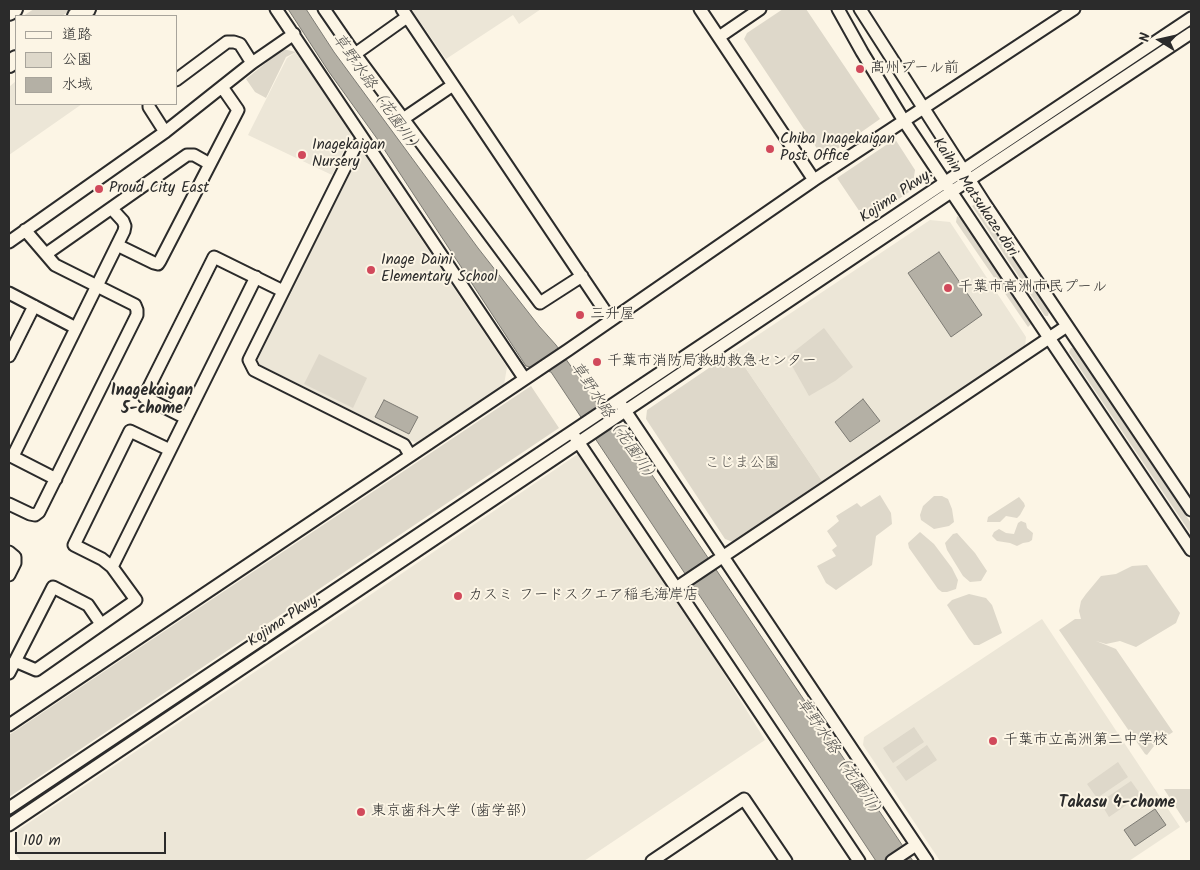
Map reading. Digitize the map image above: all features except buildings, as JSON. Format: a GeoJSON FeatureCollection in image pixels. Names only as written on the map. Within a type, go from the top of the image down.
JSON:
{"type":"FeatureCollection","features":[{"type":"Feature","properties":{"kind":"highway"},"geometry":{"type":"LineString","coordinates":[[9,12],[14,9]]}},
{"type":"Feature","properties":{"kind":"street"},"geometry":{"type":"LineString","coordinates":[[276,9],[364,140],[528,376]]}},
{"type":"Feature","properties":{"kind":"street"},"geometry":{"type":"LineString","coordinates":[[700,9],[814,180]]}},
{"type":"Feature","properties":{"kind":"street"},"geometry":{"type":"LineString","coordinates":[[719,37],[760,9]]}},
{"type":"Feature","properties":{"kind":"street","name":"Kaihin Matsukaze dōri"},"geometry":{"type":"LineString","coordinates":[[838,9],[904,121],[1191,550]]}},
{"type":"Feature","properties":{"kind":"street","name":"Kaihin Matsukaze dōri"},"geometry":{"type":"LineString","coordinates":[[860,9],[967,175],[1191,510]]}},
{"type":"Feature","properties":{"kind":"street"},"geometry":{"type":"LineString","coordinates":[[9,725],[568,350],[814,180],[1074,9]]}},
{"type":"Feature","properties":{"kind":"street"},"geometry":{"type":"LineString","coordinates":[[330,11],[355,54],[540,303],[582,276]]}},
{"type":"Feature","properties":{"kind":"street"},"geometry":{"type":"LineString","coordinates":[[355,54],[405,13],[611,320]]}},
{"type":"Feature","properties":{"kind":"street","name":"Kojima Pkwy."},"geometry":{"type":"LineString","coordinates":[[9,825],[625,411],[1191,18]]}},
{"type":"Feature","properties":{"kind":"street","name":"Kojima Pkwy."},"geometry":{"type":"LineString","coordinates":[[967,175],[1191,33]]}},
{"type":"Feature","properties":{"kind":"street"},"geometry":{"type":"LineString","coordinates":[[9,242],[165,132],[252,62],[294,34]]}},
{"type":"Feature","properties":{"kind":"street"},"geometry":{"type":"LineString","coordinates":[[178,79],[227,42],[240,44],[252,62]]}},
{"type":"Feature","properties":{"kind":"street"},"geometry":{"type":"LineString","coordinates":[[403,119],[453,85]]}},
{"type":"Feature","properties":{"kind":"street"},"geometry":{"type":"LineString","coordinates":[[117,245],[154,263],[158,264],[160,261],[238,110],[222,86]]}},
{"type":"Feature","properties":{"kind":"street"},"geometry":{"type":"LineString","coordinates":[[149,105],[149,108],[165,132]]}},
{"type":"Feature","properties":{"kind":"street"},"geometry":{"type":"LineString","coordinates":[[364,140],[355,147],[249,360],[254,370],[404,445],[410,456]]}},
{"type":"Feature","properties":{"kind":"street"},"geometry":{"type":"LineString","coordinates":[[46,254],[188,155],[194,155],[210,164]]}},
{"type":"Feature","properties":{"kind":"street","name":"Kojima Pkwy."},"geometry":{"type":"LineString","coordinates":[[9,808],[618,400],[948,188]]}},
{"type":"Feature","properties":{"kind":"street"},"geometry":{"type":"LineString","coordinates":[[56,479],[11,455],[97,286],[125,226],[112,209]]}},
{"type":"Feature","properties":{"kind":"street"},"geometry":{"type":"LineString","coordinates":[[9,504],[35,515],[39,512],[137,315],[135,305],[55,265],[25,230]]}},
{"type":"Feature","properties":{"kind":"street"},"geometry":{"type":"LineString","coordinates":[[186,418],[144,397],[214,257],[283,291]]}},
{"type":"Feature","properties":{"kind":"street"},"geometry":{"type":"LineString","coordinates":[[112,566],[256,277]]}},
{"type":"Feature","properties":{"kind":"street"},"geometry":{"type":"LineString","coordinates":[[9,294],[76,328]]}},
{"type":"Feature","properties":{"kind":"street"},"geometry":{"type":"LineString","coordinates":[[9,356],[34,306]]}},
{"type":"Feature","properties":{"kind":"street"},"geometry":{"type":"LineString","coordinates":[[676,588],[1067,326]]}},
{"type":"Feature","properties":{"kind":"street"},"geometry":{"type":"LineString","coordinates":[[618,400],[926,861]]}},
{"type":"Feature","properties":{"kind":"street"},"geometry":{"type":"LineString","coordinates":[[15,661],[36,670],[136,600],[112,566],[74,545],[130,431],[170,450]]}},
{"type":"Feature","properties":{"kind":"street"},"geometry":{"type":"LineString","coordinates":[[571,432],[859,861]]}},
{"type":"Feature","properties":{"kind":"street"},"geometry":{"type":"LineString","coordinates":[[9,552],[14,557],[15,563],[9,576]]}},
{"type":"Feature","properties":{"kind":"street"},"geometry":{"type":"LineString","coordinates":[[9,673],[52,587],[88,605],[101,624]]}},
{"type":"Feature","properties":{"kind":"street"},"geometry":{"type":"LineString","coordinates":[[652,861],[744,799],[784,858],[771,861]]}},
{"type":"Feature","properties":{"kind":"street"},"geometry":{"type":"LineString","coordinates":[[892,861],[916,845]]}},
{"type":"Feature","properties":{"kind":"shaded area"},"geometry":{"type":"Polygon","coordinates":[[[411,9],[541,9],[519,24],[513,15],[446,59],[411,9]]]}},
{"type":"Feature","properties":{"kind":"shaded area"},"geometry":{"type":"Polygon","coordinates":[[[296,52],[352,133],[332,175],[248,135],[287,58],[296,52]]]}},
{"type":"Feature","properties":{"kind":"shaded area"},"geometry":{"type":"Polygon","coordinates":[[[15,82],[15,105],[81,105],[9,155],[9,87],[15,82]]]}},
{"type":"Feature","properties":{"kind":"shaded area","name":"Inage Daini Elementary School"},"geometry":{"type":"Polygon","coordinates":[[[358,154],[364,154],[507,367],[504,385],[416,443],[259,366],[257,358],[358,154]]]}},
{"type":"Feature","properties":{"kind":"shaded area"},"geometry":{"type":"Polygon","coordinates":[[[930,220],[950,222],[1026,337],[1025,347],[822,481],[734,351],[930,220]]]}},
{"type":"Feature","properties":{"kind":"shaded area"},"geometry":{"type":"Polygon","coordinates":[[[578,454],[686,613],[765,740],[584,861],[21,861],[14,852],[18,830],[578,454]]]}},
{"type":"Feature","properties":{"kind":"shaded area","name":"千葉市立高洲第二中学校"},"geometry":{"type":"Polygon","coordinates":[[[1042,619],[1180,827],[1129,861],[940,861],[863,745],[864,737],[1042,619]]]}},
{"type":"Feature","properties":{"kind":"green space"},"geometry":{"type":"Polygon","coordinates":[[[34,9],[72,9],[63,15],[25,15],[34,9]]]}},
{"type":"Feature","properties":{"kind":"green space"},"geometry":{"type":"Polygon","coordinates":[[[783,9],[806,9],[880,119],[827,156],[820,153],[744,39],[747,33],[783,9]]]}},
{"type":"Feature","properties":{"kind":"green space"},"geometry":{"type":"Polygon","coordinates":[[[283,49],[296,52],[286,57],[266,98],[255,92],[246,79],[283,49]]]}},
{"type":"Feature","properties":{"kind":"green space"},"geometry":{"type":"Polygon","coordinates":[[[895,139],[915,170],[912,190],[866,221],[837,178],[895,139]]]}},
{"type":"Feature","properties":{"kind":"green space"},"geometry":{"type":"Polygon","coordinates":[[[977,203],[1049,311],[1048,316],[1045,316],[972,206],[977,203]]]}},
{"type":"Feature","properties":{"kind":"green space"},"geometry":{"type":"Polygon","coordinates":[[[957,216],[962,219],[1031,324],[1028,327],[956,222],[957,216]]]}},
{"type":"Feature","properties":{"kind":"green space"},"geometry":{"type":"Polygon","coordinates":[[[824,328],[853,367],[835,381],[809,396],[787,357],[824,328]]]}},
{"type":"Feature","properties":{"kind":"green space"},"geometry":{"type":"Polygon","coordinates":[[[1071,348],[1074,348],[1191,523],[1191,534],[1069,352],[1071,348]]]}},
{"type":"Feature","properties":{"kind":"green space","name":"こじま公園"},"geometry":{"type":"Polygon","coordinates":[[[734,351],[822,481],[733,542],[725,539],[646,419],[647,410],[734,351]]]}},
{"type":"Feature","properties":{"kind":"green space"},"geometry":{"type":"Polygon","coordinates":[[[319,354],[367,378],[353,408],[304,384],[319,354]]]}},
{"type":"Feature","properties":{"kind":"green space"},"geometry":{"type":"Polygon","coordinates":[[[531,386],[559,428],[9,797],[9,735],[531,386]]]}},
{"type":"Feature","properties":{"kind":"green space"},"geometry":{"type":"Polygon","coordinates":[[[880,495],[891,513],[892,524],[876,536],[872,565],[836,590],[826,583],[817,566],[836,556],[832,550],[837,546],[827,531],[839,521],[836,516],[857,503],[861,507],[880,495]]]}},
{"type":"Feature","properties":{"kind":"green space"},"geometry":{"type":"Polygon","coordinates":[[[934,496],[942,496],[948,499],[954,522],[949,526],[934,529],[921,520],[920,515],[923,506],[934,496]]]}},
{"type":"Feature","properties":{"kind":"green space"},"geometry":{"type":"Polygon","coordinates":[[[1019,497],[1025,506],[1017,518],[1006,516],[1000,522],[987,522],[988,517],[1019,497]]]}},
{"type":"Feature","properties":{"kind":"green space"},"geometry":{"type":"Polygon","coordinates":[[[1021,521],[1026,523],[1027,528],[1033,533],[1032,540],[1029,542],[1017,546],[997,541],[992,536],[999,529],[1006,533],[1014,534],[1018,523],[1021,521]]]}},
{"type":"Feature","properties":{"kind":"green space"},"geometry":{"type":"Polygon","coordinates":[[[920,532],[934,544],[952,568],[958,580],[956,589],[942,592],[938,589],[909,548],[908,543],[920,532]]]}},
{"type":"Feature","properties":{"kind":"green space"},"geometry":{"type":"Polygon","coordinates":[[[957,533],[975,553],[987,571],[981,581],[970,582],[963,576],[947,550],[945,543],[953,534],[957,533]]]}},
{"type":"Feature","properties":{"kind":"green space"},"geometry":{"type":"Polygon","coordinates":[[[1147,565],[1180,613],[1176,623],[1136,647],[1120,641],[1106,644],[1096,641],[1116,649],[1173,732],[1153,745],[1147,755],[1059,630],[1075,619],[1081,619],[1079,611],[1081,601],[1101,576],[1116,574],[1132,566],[1147,565]]]}},
{"type":"Feature","properties":{"kind":"green space"},"geometry":{"type":"Polygon","coordinates":[[[969,594],[986,598],[992,605],[1002,633],[979,645],[974,645],[969,639],[947,605],[952,600],[969,594]]]}},
{"type":"Feature","properties":{"kind":"green space"},"geometry":{"type":"Polygon","coordinates":[[[914,727],[924,742],[893,763],[883,748],[914,727]]]}},
{"type":"Feature","properties":{"kind":"green space"},"geometry":{"type":"Polygon","coordinates":[[[927,745],[937,760],[906,781],[896,767],[927,745]]]}},
{"type":"Feature","properties":{"kind":"green space"},"geometry":{"type":"Polygon","coordinates":[[[1118,762],[1128,777],[1097,798],[1087,784],[1118,762]]]}},
{"type":"Feature","properties":{"kind":"green space"},"geometry":{"type":"Polygon","coordinates":[[[1131,781],[1141,795],[1109,817],[1100,802],[1131,781]]]}},
{"type":"Feature","properties":{"kind":"green space"},"geometry":{"type":"Polygon","coordinates":[[[1164,789],[1191,789],[1191,820],[1186,823],[1164,789]]]}},
{"type":"Feature","properties":{"kind":"water","name":"草野水路（花園川）"},"geometry":{"type":"Polygon","coordinates":[[[288,9],[306,9],[334,52],[478,248],[556,345],[596,402],[625,435],[913,861],[876,861],[551,372],[526,366],[378,140],[329,72],[288,9]]]}},
{"type":"Feature","properties":{"kind":"water"},"geometry":{"type":"Polygon","coordinates":[[[939,252],[982,315],[951,337],[908,273],[939,252]]]}},
{"type":"Feature","properties":{"kind":"water"},"geometry":{"type":"Polygon","coordinates":[[[863,399],[880,421],[850,442],[835,422],[863,399]]]}},
{"type":"Feature","properties":{"kind":"water"},"geometry":{"type":"Polygon","coordinates":[[[384,400],[418,417],[409,434],[375,417],[384,400]]]}},
{"type":"Feature","properties":{"kind":"water"},"geometry":{"type":"Polygon","coordinates":[[[1155,809],[1166,825],[1135,846],[1124,830],[1155,809]]]}},
{"type":"Feature","properties":{"kind":"place","name":"髙州プール前"},"geometry":{"type":"Point","coordinates":[860,69]}},
{"type":"Feature","properties":{"kind":"place","name":"Chiba Inagekaigan Post Office"},"geometry":{"type":"Point","coordinates":[770,149]}},
{"type":"Feature","properties":{"kind":"place","name":"Inagekaigan Nursery"},"geometry":{"type":"Point","coordinates":[302,155]}},
{"type":"Feature","properties":{"kind":"place","name":"Proud City East"},"geometry":{"type":"Point","coordinates":[99,189]}},
{"type":"Feature","properties":{"kind":"place","name":"Inage Daini Elementary School"},"geometry":{"type":"Point","coordinates":[371,270]}},
{"type":"Feature","properties":{"kind":"place","name":"千葉市高洲市民プール"},"geometry":{"type":"Point","coordinates":[948,288]}},
{"type":"Feature","properties":{"kind":"place","name":"三升屋"},"geometry":{"type":"Point","coordinates":[580,315]}},
{"type":"Feature","properties":{"kind":"place","name":"千葉市消防局救助救急センター"},"geometry":{"type":"Point","coordinates":[597,362]}},
{"type":"Feature","properties":{"kind":"place","name":"カスミ フードスクエア稲毛海岸店"},"geometry":{"type":"Point","coordinates":[458,596]}},
{"type":"Feature","properties":{"kind":"place","name":"千葉市立高洲第二中学校"},"geometry":{"type":"Point","coordinates":[993,741]}},
{"type":"Feature","properties":{"kind":"place","name":"東京歯科大学（歯学部）"},"geometry":{"type":"Point","coordinates":[361,812]}},
{"type":"Feature","properties":{"kind":"district","name":"Inagekaigan 5-chome"},"geometry":{"type":"Point","coordinates":[152,401]}},
{"type":"Feature","properties":{"kind":"district","name":"Takasu 4-chome"},"geometry":{"type":"Point","coordinates":[1117,804]}}]}
